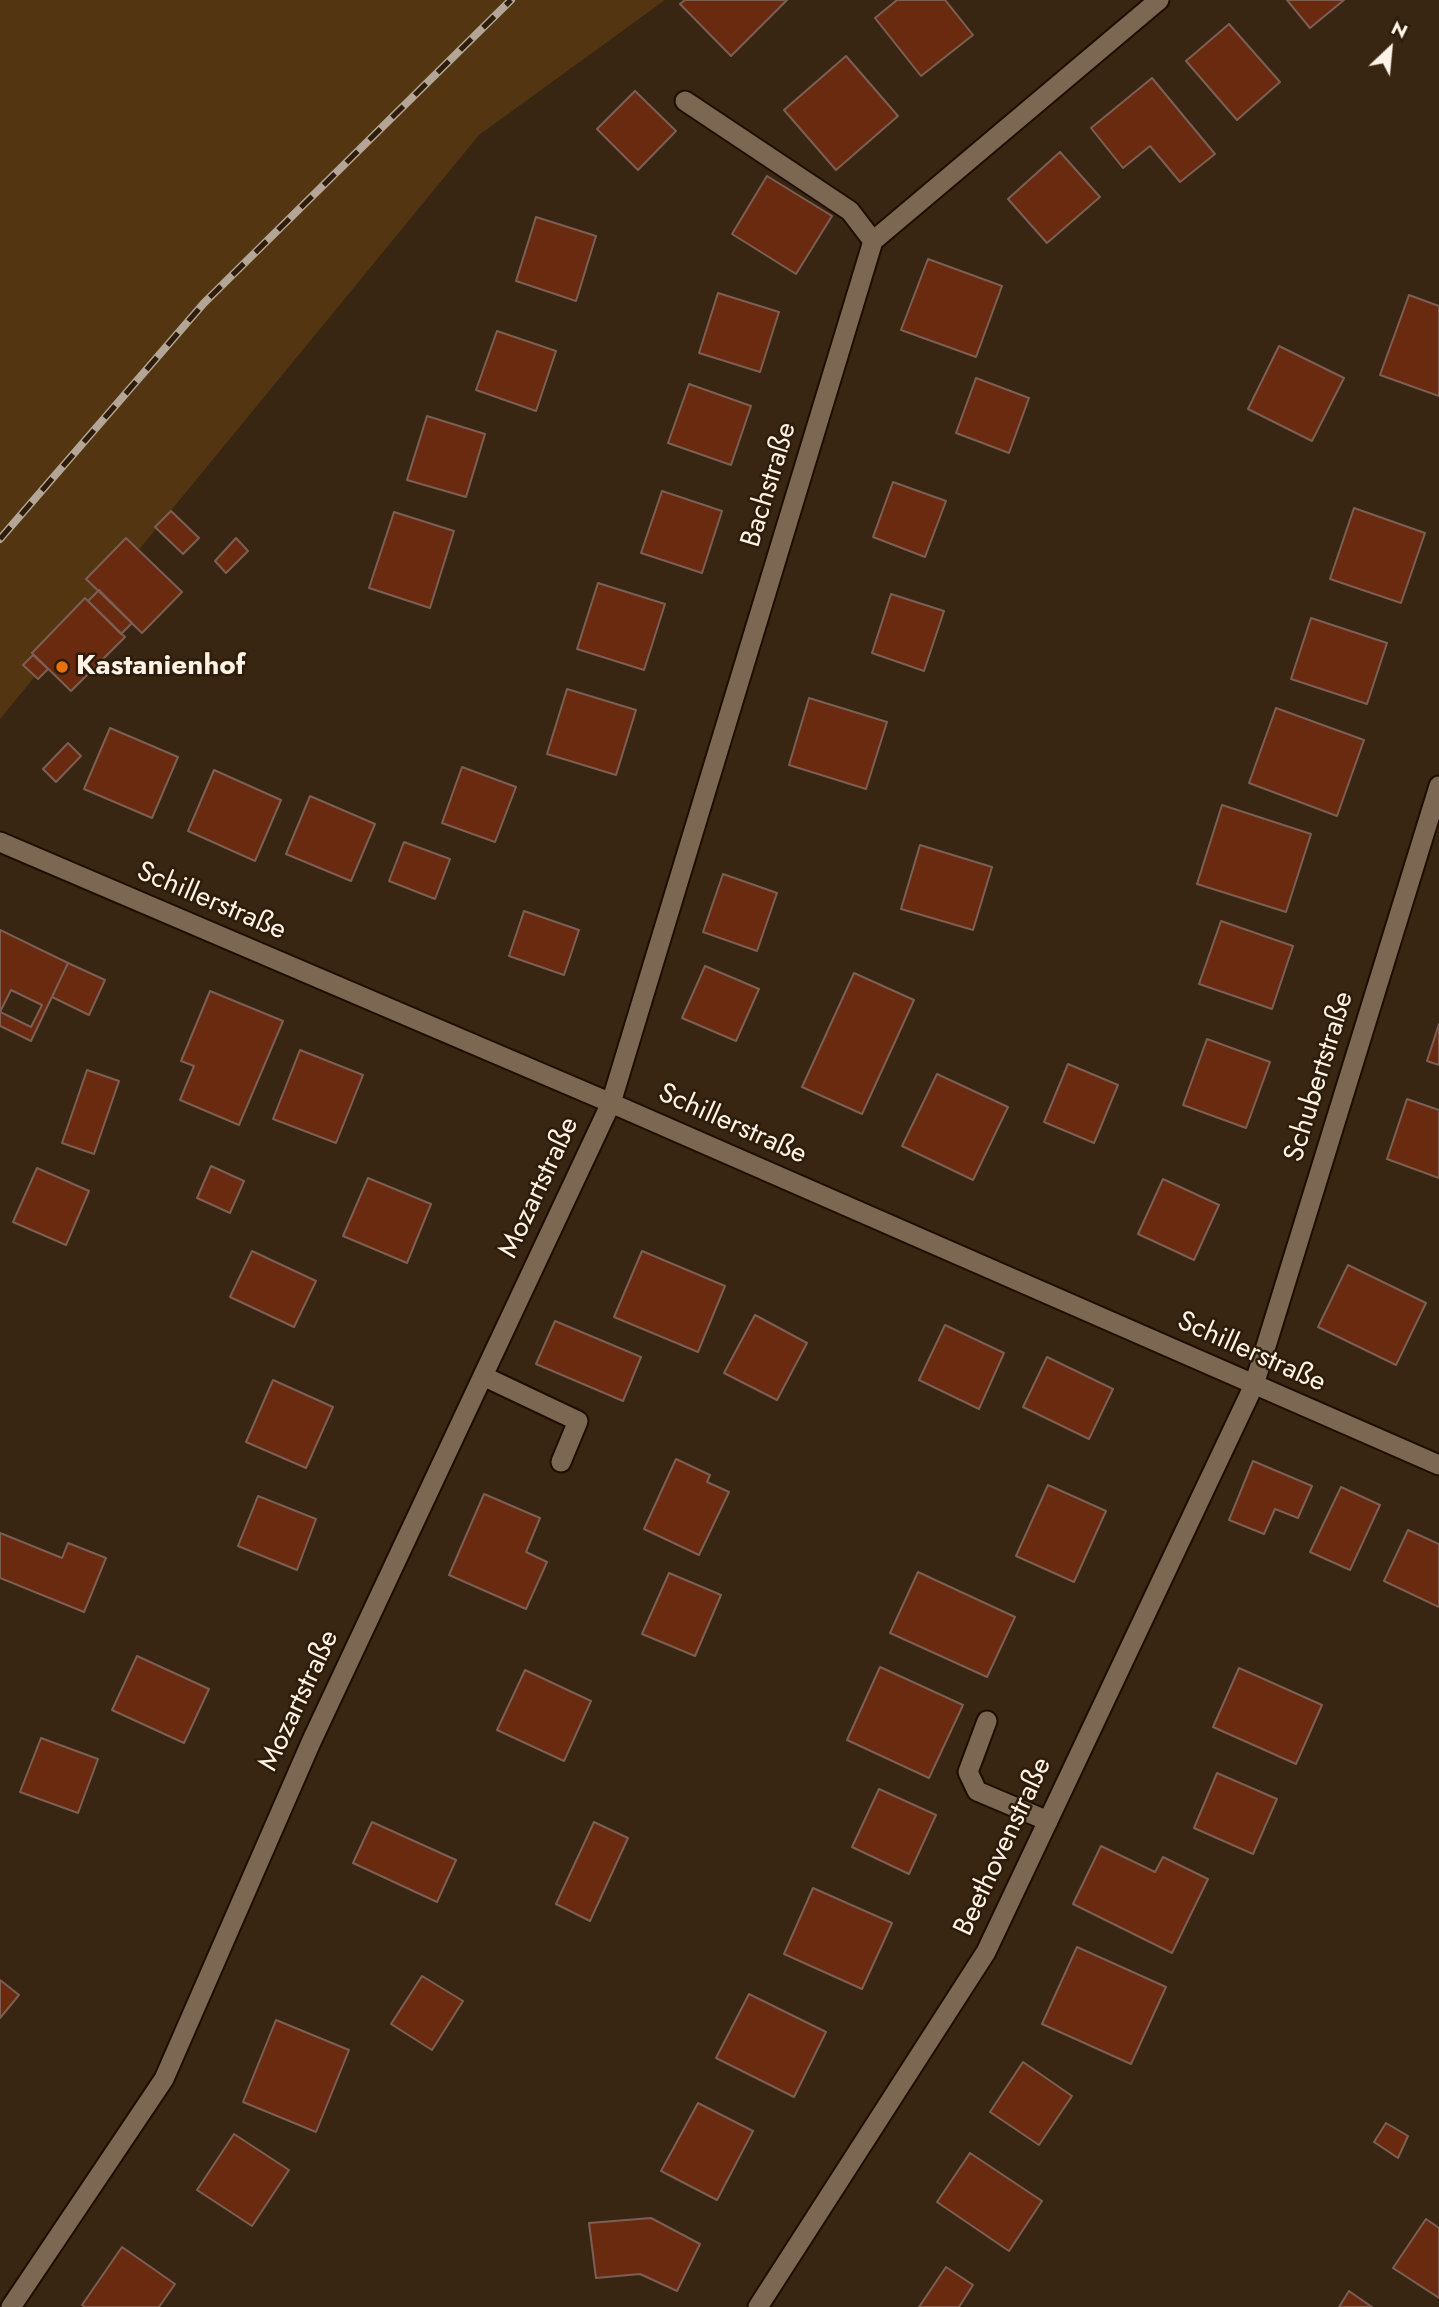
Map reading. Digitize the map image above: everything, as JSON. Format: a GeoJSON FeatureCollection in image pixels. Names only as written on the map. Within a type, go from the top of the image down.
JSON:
{"type":"FeatureCollection","features":[{"type":"Feature","properties":{"kind":"street"},"geometry":{"type":"LineString","coordinates":[[685,101],[850,211],[873,241],[1159,0]]}},
{"type":"Feature","properties":{"kind":"street","name":"Bachstraße"},"geometry":{"type":"LineString","coordinates":[[611,1103],[873,241]]}},
{"type":"Feature","properties":{"kind":"street","name":"Schubertstraße"},"geometry":{"type":"LineString","coordinates":[[1254,1385],[1439,786]]}},
{"type":"Feature","properties":{"kind":"street","name":"Schillerstraße"},"geometry":{"type":"LineString","coordinates":[[0,842],[611,1103],[1439,1465]]}},
{"type":"Feature","properties":{"kind":"street","name":"Mozartstraße"},"geometry":{"type":"LineString","coordinates":[[11,2307],[164,2079],[312,1740],[611,1103]]}},
{"type":"Feature","properties":{"kind":"street"},"geometry":{"type":"LineString","coordinates":[[483,1376],[578,1421],[561,1462]]}},
{"type":"Feature","properties":{"kind":"street","name":"Beethovenstraße"},"geometry":{"type":"LineString","coordinates":[[758,2307],[986,1952],[1254,1385]]}},
{"type":"Feature","properties":{"kind":"street"},"geometry":{"type":"LineString","coordinates":[[987,1721],[968,1772],[977,1791],[1048,1821]]}},
{"type":"Feature","properties":{"kind":"shaded area"},"geometry":{"type":"Polygon","coordinates":[[[0,0],[665,0],[479,135],[0,719],[0,0]]]}},
{"type":"Feature","properties":{"kind":"building"},"geometry":{"type":"Polygon","coordinates":[[[685,0],[787,0],[731,56],[680,4],[685,0]]]}},
{"type":"Feature","properties":{"kind":"building"},"geometry":{"type":"Polygon","coordinates":[[[897,0],[945,0],[973,35],[921,76],[875,18],[897,0]]]}},
{"type":"Feature","properties":{"kind":"building"},"geometry":{"type":"Polygon","coordinates":[[[1287,0],[1344,0],[1310,28],[1287,0]]]}},
{"type":"Feature","properties":{"kind":"building"},"geometry":{"type":"Polygon","coordinates":[[[1229,24],[1280,82],[1237,120],[1186,61],[1229,24]]]}},
{"type":"Feature","properties":{"kind":"building"},"geometry":{"type":"Polygon","coordinates":[[[846,56],[898,116],[836,170],[784,110],[846,56]]]}},
{"type":"Feature","properties":{"kind":"building"},"geometry":{"type":"Polygon","coordinates":[[[1152,78],[1215,154],[1180,182],[1150,146],[1123,168],[1091,128],[1152,78]]]}},
{"type":"Feature","properties":{"kind":"building"},"geometry":{"type":"Polygon","coordinates":[[[635,91],[676,131],[638,170],[597,129],[635,91]]]}},
{"type":"Feature","properties":{"kind":"building"},"geometry":{"type":"Polygon","coordinates":[[[1060,152],[1100,197],[1047,243],[1008,199],[1060,152]]]}},
{"type":"Feature","properties":{"kind":"building"},"geometry":{"type":"Polygon","coordinates":[[[767,176],[832,216],[796,274],[732,234],[767,176]]]}},
{"type":"Feature","properties":{"kind":"building"},"geometry":{"type":"Polygon","coordinates":[[[536,217],[596,236],[576,301],[516,281],[536,217]]]}},
{"type":"Feature","properties":{"kind":"building"},"geometry":{"type":"Polygon","coordinates":[[[928,259],[1002,286],[976,357],[901,330],[928,259]]]}},
{"type":"Feature","properties":{"kind":"building"},"geometry":{"type":"Polygon","coordinates":[[[718,293],[779,312],[760,372],[699,353],[718,293]]]}},
{"type":"Feature","properties":{"kind":"building"},"geometry":{"type":"Polygon","coordinates":[[[1409,295],[1439,306],[1439,396],[1380,375],[1409,295]]]}},
{"type":"Feature","properties":{"kind":"building"},"geometry":{"type":"Polygon","coordinates":[[[497,331],[556,351],[536,411],[476,390],[497,331]]]}},
{"type":"Feature","properties":{"kind":"building"},"geometry":{"type":"Polygon","coordinates":[[[1279,346],[1344,378],[1312,441],[1248,409],[1279,346]]]}},
{"type":"Feature","properties":{"kind":"building"},"geometry":{"type":"Polygon","coordinates":[[[976,378],[1029,398],[1009,453],[956,433],[976,378]]]}},
{"type":"Feature","properties":{"kind":"building"},"geometry":{"type":"Polygon","coordinates":[[[689,384],[751,406],[731,465],[668,443],[689,384]]]}},
{"type":"Feature","properties":{"kind":"building"},"geometry":{"type":"Polygon","coordinates":[[[427,416],[485,434],[466,497],[407,480],[427,416]]]}},
{"type":"Feature","properties":{"kind":"building"},"geometry":{"type":"Polygon","coordinates":[[[893,482],[946,501],[925,557],[873,537],[893,482]]]}},
{"type":"Feature","properties":{"kind":"building"},"geometry":{"type":"Polygon","coordinates":[[[662,491],[722,511],[702,573],[641,553],[662,491]]]}},
{"type":"Feature","properties":{"kind":"building"},"geometry":{"type":"Polygon","coordinates":[[[1354,508],[1425,533],[1401,603],[1330,579],[1354,508]]]}},
{"type":"Feature","properties":{"kind":"building"},"geometry":{"type":"Polygon","coordinates":[[[171,511],[199,538],[183,554],[155,527],[171,511]]]}},
{"type":"Feature","properties":{"kind":"building"},"geometry":{"type":"Polygon","coordinates":[[[394,512],[454,531],[430,608],[369,588],[394,512]]]}},
{"type":"Feature","properties":{"kind":"building"},"geometry":{"type":"Polygon","coordinates":[[[126,538],[182,592],[142,633],[86,579],[126,538]]]}},
{"type":"Feature","properties":{"kind":"building"},"geometry":{"type":"Polygon","coordinates":[[[236,538],[248,551],[226,573],[215,561],[236,538]]]}},
{"type":"Feature","properties":{"kind":"building"},"geometry":{"type":"Polygon","coordinates":[[[598,583],[665,604],[644,670],[577,649],[598,583]]]}},
{"type":"Feature","properties":{"kind":"building"},"geometry":{"type":"Polygon","coordinates":[[[99,590],[132,623],[121,634],[88,601],[99,590]]]}},
{"type":"Feature","properties":{"kind":"building"},"geometry":{"type":"Polygon","coordinates":[[[891,594],[944,611],[924,671],[872,653],[891,594]]]}},
{"type":"Feature","properties":{"kind":"building"},"geometry":{"type":"Polygon","coordinates":[[[85,598],[125,637],[71,691],[32,653],[85,598]]]}},
{"type":"Feature","properties":{"kind":"building"},"geometry":{"type":"Polygon","coordinates":[[[1311,618],[1387,643],[1367,704],[1291,679],[1311,618]]]}},
{"type":"Feature","properties":{"kind":"building"},"geometry":{"type":"Polygon","coordinates":[[[33,655],[48,669],[38,679],[23,665],[33,655]]]}},
{"type":"Feature","properties":{"kind":"building"},"geometry":{"type":"Polygon","coordinates":[[[567,689],[636,710],[616,775],[547,754],[567,689]]]}},
{"type":"Feature","properties":{"kind":"building"},"geometry":{"type":"Polygon","coordinates":[[[809,698],[887,722],[866,789],[789,765],[809,698]]]}},
{"type":"Feature","properties":{"kind":"building"},"geometry":{"type":"Polygon","coordinates":[[[1276,708],[1364,740],[1337,816],[1249,783],[1276,708]]]}},
{"type":"Feature","properties":{"kind":"building"},"geometry":{"type":"Polygon","coordinates":[[[110,728],[178,757],[152,818],[84,789],[110,728]]]}},
{"type":"Feature","properties":{"kind":"building"},"geometry":{"type":"Polygon","coordinates":[[[68,743],[81,756],[56,782],[43,769],[68,743]]]}},
{"type":"Feature","properties":{"kind":"building"},"geometry":{"type":"Polygon","coordinates":[[[462,767],[516,787],[495,842],[442,823],[462,767]]]}},
{"type":"Feature","properties":{"kind":"building"},"geometry":{"type":"Polygon","coordinates":[[[214,770],[281,800],[255,861],[188,831],[214,770]]]}},
{"type":"Feature","properties":{"kind":"building"},"geometry":{"type":"Polygon","coordinates":[[[310,796],[375,824],[351,881],[286,854],[310,796]]]}},
{"type":"Feature","properties":{"kind":"building"},"geometry":{"type":"Polygon","coordinates":[[[1222,805],[1311,834],[1286,912],[1197,884],[1222,805]]]}},
{"type":"Feature","properties":{"kind":"building"},"geometry":{"type":"Polygon","coordinates":[[[404,842],[450,859],[435,899],[389,881],[404,842]]]}},
{"type":"Feature","properties":{"kind":"building"},"geometry":{"type":"Polygon","coordinates":[[[920,845],[992,867],[973,930],[901,909],[920,845]]]}},
{"type":"Feature","properties":{"kind":"building"},"geometry":{"type":"Polygon","coordinates":[[[723,874],[777,893],[757,951],[703,932],[723,874]]]}},
{"type":"Feature","properties":{"kind":"building"},"geometry":{"type":"Polygon","coordinates":[[[524,911],[579,930],[564,975],[509,956],[524,911]]]}},
{"type":"Feature","properties":{"kind":"building"},"geometry":{"type":"Polygon","coordinates":[[[1221,921],[1293,946],[1272,1009],[1199,984],[1221,921]]]}},
{"type":"Feature","properties":{"kind":"building"},"geometry":{"type":"Polygon","coordinates":[[[0,930],[68,963],[31,1041],[0,1026],[0,930]],[[11,990],[0,1012],[31,1027],[42,1005],[11,990]]]}},
{"type":"Feature","properties":{"kind":"building"},"geometry":{"type":"Polygon","coordinates":[[[68,963],[105,980],[89,1015],[52,997],[68,963]]]}},
{"type":"Feature","properties":{"kind":"building"},"geometry":{"type":"Polygon","coordinates":[[[705,966],[759,989],[736,1041],[682,1018],[705,966]]]}},
{"type":"Feature","properties":{"kind":"building"},"geometry":{"type":"Polygon","coordinates":[[[854,973],[914,1000],[862,1114],[802,1087],[854,973]]]}},
{"type":"Feature","properties":{"kind":"building"},"geometry":{"type":"Polygon","coordinates":[[[210,991],[283,1021],[239,1125],[180,1100],[194,1066],[181,1061],[210,991]]]}},
{"type":"Feature","properties":{"kind":"building"},"geometry":{"type":"Polygon","coordinates":[[[1439,1024],[1439,1065],[1427,1061],[1439,1024]]]}},
{"type":"Feature","properties":{"kind":"building"},"geometry":{"type":"Polygon","coordinates":[[[1207,1039],[1270,1062],[1246,1128],[1183,1105],[1207,1039]]]}},
{"type":"Feature","properties":{"kind":"building"},"geometry":{"type":"Polygon","coordinates":[[[300,1050],[363,1075],[336,1143],[273,1119],[300,1050]]]}},
{"type":"Feature","properties":{"kind":"building"},"geometry":{"type":"Polygon","coordinates":[[[1068,1064],[1118,1085],[1094,1143],[1044,1122],[1068,1064]]]}},
{"type":"Feature","properties":{"kind":"building"},"geometry":{"type":"Polygon","coordinates":[[[87,1070],[119,1081],[94,1154],[62,1143],[87,1070]]]}},
{"type":"Feature","properties":{"kind":"building"},"geometry":{"type":"Polygon","coordinates":[[[937,1074],[1008,1107],[973,1180],[902,1146],[937,1074]]]}},
{"type":"Feature","properties":{"kind":"building"},"geometry":{"type":"Polygon","coordinates":[[[1407,1099],[1439,1110],[1439,1178],[1387,1159],[1407,1099]]]}},
{"type":"Feature","properties":{"kind":"building"},"geometry":{"type":"Polygon","coordinates":[[[211,1166],[244,1181],[230,1213],[197,1198],[211,1166]]]}},
{"type":"Feature","properties":{"kind":"building"},"geometry":{"type":"Polygon","coordinates":[[[37,1168],[89,1191],[66,1245],[13,1222],[37,1168]]]}},
{"type":"Feature","properties":{"kind":"building"},"geometry":{"type":"Polygon","coordinates":[[[368,1178],[431,1204],[407,1263],[343,1236],[368,1178]]]}},
{"type":"Feature","properties":{"kind":"building"},"geometry":{"type":"Polygon","coordinates":[[[1163,1179],[1219,1205],[1194,1260],[1138,1234],[1163,1179]]]}},
{"type":"Feature","properties":{"kind":"building"},"geometry":{"type":"Polygon","coordinates":[[[252,1251],[316,1281],[294,1327],[230,1297],[252,1251]]]}},
{"type":"Feature","properties":{"kind":"building"},"geometry":{"type":"Polygon","coordinates":[[[642,1251],[725,1286],[698,1352],[614,1317],[642,1251]]]}},
{"type":"Feature","properties":{"kind":"building"},"geometry":{"type":"Polygon","coordinates":[[[1348,1265],[1426,1303],[1396,1365],[1318,1327],[1348,1265]]]}},
{"type":"Feature","properties":{"kind":"building"},"geometry":{"type":"Polygon","coordinates":[[[755,1315],[807,1343],[777,1400],[724,1373],[755,1315]]]}},
{"type":"Feature","properties":{"kind":"building"},"geometry":{"type":"Polygon","coordinates":[[[555,1321],[641,1357],[623,1401],[536,1364],[555,1321]]]}},
{"type":"Feature","properties":{"kind":"building"},"geometry":{"type":"Polygon","coordinates":[[[945,1325],[1004,1353],[979,1409],[919,1380],[945,1325]]]}},
{"type":"Feature","properties":{"kind":"building"},"geometry":{"type":"Polygon","coordinates":[[[1047,1357],[1113,1389],[1089,1439],[1023,1407],[1047,1357]]]}},
{"type":"Feature","properties":{"kind":"building"},"geometry":{"type":"Polygon","coordinates":[[[273,1380],[333,1407],[306,1468],[246,1442],[273,1380]]]}},
{"type":"Feature","properties":{"kind":"building"},"geometry":{"type":"Polygon","coordinates":[[[676,1459],[710,1475],[707,1482],[729,1492],[699,1555],[644,1529],[676,1459]]]}},
{"type":"Feature","properties":{"kind":"building"},"geometry":{"type":"Polygon","coordinates":[[[1253,1461],[1312,1486],[1298,1518],[1275,1509],[1264,1534],[1229,1520],[1253,1461]]]}},
{"type":"Feature","properties":{"kind":"building"},"geometry":{"type":"Polygon","coordinates":[[[1048,1485],[1106,1511],[1074,1582],[1016,1556],[1048,1485]]]}},
{"type":"Feature","properties":{"kind":"building"},"geometry":{"type":"Polygon","coordinates":[[[1341,1487],[1380,1505],[1350,1570],[1310,1552],[1341,1487]]]}},
{"type":"Feature","properties":{"kind":"building"},"geometry":{"type":"Polygon","coordinates":[[[484,1494],[540,1518],[526,1552],[547,1562],[526,1609],[449,1575],[484,1494]]]}},
{"type":"Feature","properties":{"kind":"building"},"geometry":{"type":"Polygon","coordinates":[[[258,1496],[316,1519],[297,1570],[238,1546],[258,1496]]]}},
{"type":"Feature","properties":{"kind":"building"},"geometry":{"type":"Polygon","coordinates":[[[1408,1530],[1439,1544],[1439,1607],[1384,1581],[1408,1530]]]}},
{"type":"Feature","properties":{"kind":"building"},"geometry":{"type":"Polygon","coordinates":[[[0,1533],[62,1558],[68,1543],[106,1558],[84,1612],[0,1578],[0,1533]]]}},
{"type":"Feature","properties":{"kind":"building"},"geometry":{"type":"Polygon","coordinates":[[[918,1572],[1015,1617],[987,1677],[890,1633],[918,1572]]]}},
{"type":"Feature","properties":{"kind":"building"},"geometry":{"type":"Polygon","coordinates":[[[669,1573],[721,1595],[695,1656],[642,1634],[669,1573]]]}},
{"type":"Feature","properties":{"kind":"building"},"geometry":{"type":"Polygon","coordinates":[[[137,1656],[209,1689],[184,1743],[112,1710],[137,1656]]]}},
{"type":"Feature","properties":{"kind":"building"},"geometry":{"type":"Polygon","coordinates":[[[880,1667],[963,1705],[929,1778],[847,1740],[880,1667]]]}},
{"type":"Feature","properties":{"kind":"building"},"geometry":{"type":"Polygon","coordinates":[[[1239,1668],[1322,1705],[1296,1764],[1213,1727],[1239,1668]]]}},
{"type":"Feature","properties":{"kind":"building"},"geometry":{"type":"Polygon","coordinates":[[[525,1670],[591,1701],[564,1761],[497,1730],[525,1670]]]}},
{"type":"Feature","properties":{"kind":"building"},"geometry":{"type":"Polygon","coordinates":[[[41,1738],[98,1759],[78,1813],[20,1792],[41,1738]]]}},
{"type":"Feature","properties":{"kind":"building"},"geometry":{"type":"Polygon","coordinates":[[[1217,1773],[1277,1799],[1253,1854],[1194,1828],[1217,1773]]]}},
{"type":"Feature","properties":{"kind":"building"},"geometry":{"type":"Polygon","coordinates":[[[879,1789],[936,1815],[909,1874],[852,1847],[879,1789]]]}},
{"type":"Feature","properties":{"kind":"building"},"geometry":{"type":"Polygon","coordinates":[[[372,1822],[456,1860],[437,1902],[353,1863],[372,1822]]]}},
{"type":"Feature","properties":{"kind":"building"},"geometry":{"type":"Polygon","coordinates":[[[594,1822],[628,1838],[590,1921],[556,1904],[594,1822]]]}},
{"type":"Feature","properties":{"kind":"building"},"geometry":{"type":"Polygon","coordinates":[[[1101,1846],[1155,1872],[1163,1857],[1208,1879],[1172,1953],[1073,1904],[1101,1846]]]}},
{"type":"Feature","properties":{"kind":"building"},"geometry":{"type":"Polygon","coordinates":[[[813,1888],[892,1923],[862,1989],[784,1954],[813,1888]]]}},
{"type":"Feature","properties":{"kind":"building"},"geometry":{"type":"Polygon","coordinates":[[[1077,1947],[1166,1987],[1131,2064],[1042,2024],[1077,1947]]]}},
{"type":"Feature","properties":{"kind":"building"},"geometry":{"type":"Polygon","coordinates":[[[422,1976],[463,2001],[432,2050],[391,2024],[422,1976]]]}},
{"type":"Feature","properties":{"kind":"building"},"geometry":{"type":"Polygon","coordinates":[[[0,1980],[19,1995],[0,2018],[0,1980]]]}},
{"type":"Feature","properties":{"kind":"building"},"geometry":{"type":"Polygon","coordinates":[[[749,1994],[826,2032],[794,2097],[716,2058],[749,1994]]]}},
{"type":"Feature","properties":{"kind":"building"},"geometry":{"type":"Polygon","coordinates":[[[276,2020],[349,2050],[316,2132],[243,2102],[276,2020]]]}},
{"type":"Feature","properties":{"kind":"building"},"geometry":{"type":"Polygon","coordinates":[[[1023,2062],[1072,2096],[1039,2145],[990,2112],[1023,2062]]]}},
{"type":"Feature","properties":{"kind":"building"},"geometry":{"type":"Polygon","coordinates":[[[698,2103],[753,2131],[717,2200],[661,2171],[698,2103]]]}},
{"type":"Feature","properties":{"kind":"building"},"geometry":{"type":"Polygon","coordinates":[[[1386,2123],[1408,2136],[1398,2158],[1374,2142],[1386,2123]]]}},
{"type":"Feature","properties":{"kind":"building"},"geometry":{"type":"Polygon","coordinates":[[[234,2134],[289,2170],[252,2226],[197,2190],[234,2134]]]}},
{"type":"Feature","properties":{"kind":"building"},"geometry":{"type":"Polygon","coordinates":[[[970,2153],[1042,2201],[1009,2251],[937,2202],[970,2153]]]}},
{"type":"Feature","properties":{"kind":"building"},"geometry":{"type":"Polygon","coordinates":[[[651,2218],[700,2244],[677,2291],[640,2274],[596,2278],[589,2223],[651,2218]]]}},
{"type":"Feature","properties":{"kind":"building"},"geometry":{"type":"Polygon","coordinates":[[[1426,2219],[1439,2228],[1439,2298],[1393,2268],[1426,2219]]]}},
{"type":"Feature","properties":{"kind":"building"},"geometry":{"type":"Polygon","coordinates":[[[122,2247],[175,2284],[159,2307],[85,2307],[82,2305],[122,2247]]]}},
{"type":"Feature","properties":{"kind":"building"},"geometry":{"type":"Polygon","coordinates":[[[946,2267],[973,2285],[959,2307],[919,2307],[946,2267]]]}},
{"type":"Feature","properties":{"kind":"building"},"geometry":{"type":"Polygon","coordinates":[[[1349,2291],[1372,2307],[1339,2307],[1349,2291]]]}},
{"type":"Feature","properties":{"kind":"railway"},"geometry":{"type":"LineString","coordinates":[[0,539],[204,303],[511,0]]}},
{"type":"Feature","properties":{"kind":"place","name":"Kastanienhof"},"geometry":{"type":"Point","coordinates":[62,667]}}]}
